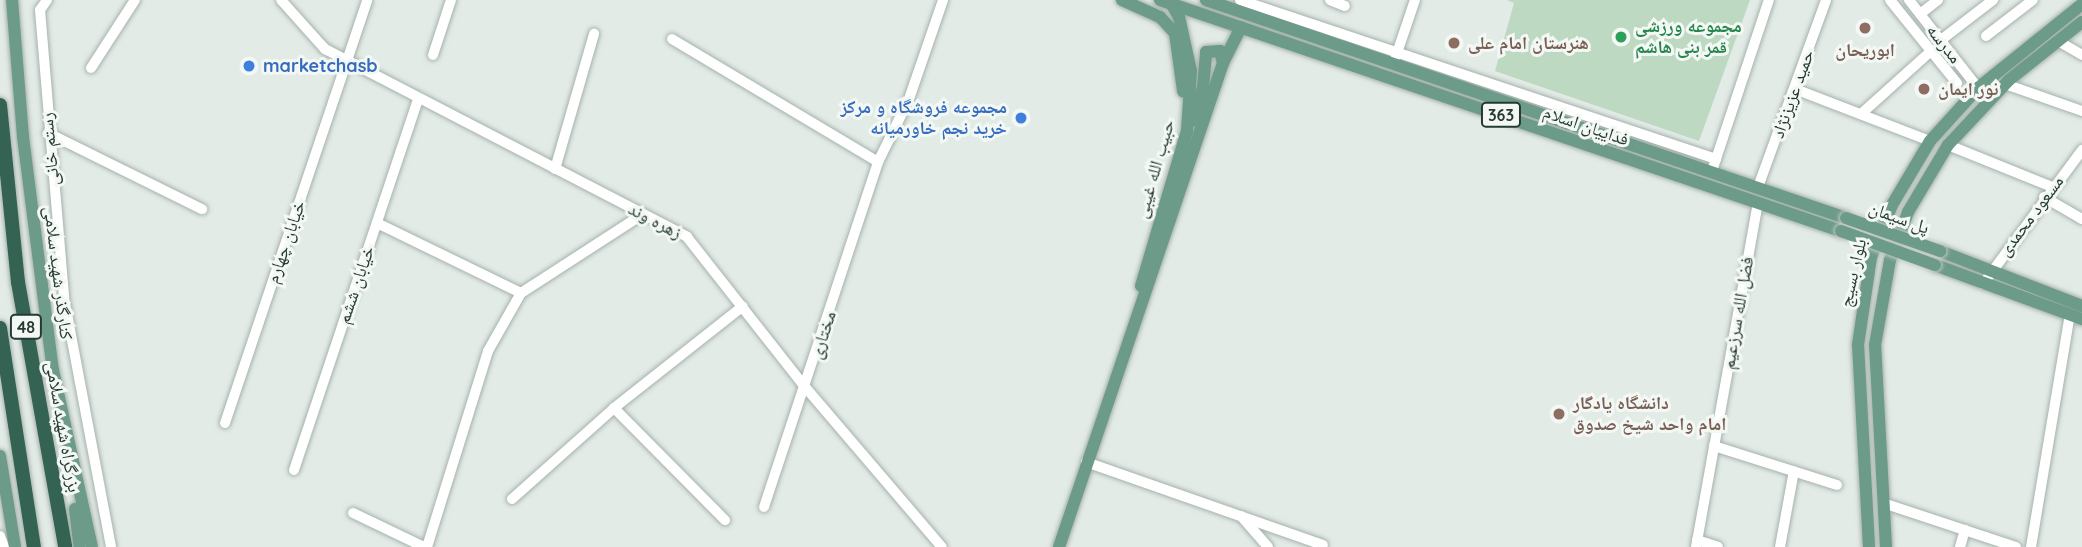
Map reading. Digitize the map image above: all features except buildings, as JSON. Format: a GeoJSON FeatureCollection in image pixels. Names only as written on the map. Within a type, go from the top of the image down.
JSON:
{"type":"FeatureCollection","features":[{"type":"Feature","properties":{"kind":"highway","name":"بزرگراه شهید سلامی"},"geometry":{"type":"LineString","coordinates":[[0,105],[18,282],[65,547]]}},
{"type":"Feature","properties":{"kind":"highway","name":"48"},"geometry":{"type":"LineString","coordinates":[[0,328],[34,547]]}},
{"type":"Feature","properties":{"kind":"main road","name":"کنارگذر شهید سلامی"},"geometry":{"type":"LineString","coordinates":[[12,0],[23,137],[62,420],[92,547]]}},
{"type":"Feature","properties":{"kind":"main road"},"geometry":{"type":"LineString","coordinates":[[1122,0],[1160,17],[1175,33],[1187,131]]}},
{"type":"Feature","properties":{"kind":"main road","name":"حبیب الله غیبی"},"geometry":{"type":"LineString","coordinates":[[1141,303],[1143,270],[1187,131],[1191,71],[1180,17],[1168,1]]}},
{"type":"Feature","properties":{"kind":"main road","name":"فداییان اسلام"},"geometry":{"type":"LineString","coordinates":[[1168,1],[1841,231]]}},
{"type":"Feature","properties":{"kind":"main road","name":"فداییان اسلام"},"geometry":{"type":"LineString","coordinates":[[1212,1],[1395,58],[1714,165],[1758,187],[1846,218]]}},
{"type":"Feature","properties":{"kind":"main road","name":"بلوار بسیج"},"geometry":{"type":"LineString","coordinates":[[1869,547],[1858,375],[1860,316],[1871,257],[1892,205],[1930,141],[1978,88],[2082,4]]}},
{"type":"Feature","properties":{"kind":"main road","name":"بلوار بسیج"},"geometry":{"type":"LineString","coordinates":[[1886,547],[1877,319],[1890,260],[1908,212],[1948,145],[2005,84],[2080,25]]}},
{"type":"Feature","properties":{"kind":"main road","name":"حبیب الله غیبی"},"geometry":{"type":"LineString","coordinates":[[1059,547],[1223,63],[1241,27]]}},
{"type":"Feature","properties":{"kind":"main road"},"geometry":{"type":"LineString","coordinates":[[1187,131],[1203,88],[1206,52],[1220,51],[1223,63]]}},
{"type":"Feature","properties":{"kind":"main road","name":"پل سیمان"},"geometry":{"type":"LineString","coordinates":[[1846,218],[1991,271]]}},
{"type":"Feature","properties":{"kind":"main road","name":"پل سیمان"},"geometry":{"type":"LineString","coordinates":[[1841,231],[1983,284]]}},
{"type":"Feature","properties":{"kind":"main road","name":"363"},"geometry":{"type":"LineString","coordinates":[[1991,271],[2082,306]]}},
{"type":"Feature","properties":{"kind":"main road","name":"363"},"geometry":{"type":"LineString","coordinates":[[1983,284],[2076,317]]}},
{"type":"Feature","properties":{"kind":"main road"},"geometry":{"type":"LineString","coordinates":[[62,420],[80,547]]}},
{"type":"Feature","properties":{"kind":"main road"},"geometry":{"type":"LineString","coordinates":[[0,456],[15,547]]}},
{"type":"Feature","properties":{"kind":"street","name":"رستم خانی"},"geometry":{"type":"LineString","coordinates":[[47,0],[40,5],[48,133],[64,298],[111,547]]}},
{"type":"Feature","properties":{"kind":"street"},"geometry":{"type":"LineString","coordinates":[[90,68],[135,0]]}},
{"type":"Feature","properties":{"kind":"street","name":"زهره وند"},"geometry":{"type":"LineString","coordinates":[[281,0],[325,50],[687,237],[806,388],[942,547]]}},
{"type":"Feature","properties":{"kind":"street","name":"خیابان چهارم"},"geometry":{"type":"LineString","coordinates":[[225,423],[367,0]]}},
{"type":"Feature","properties":{"kind":"street"},"geometry":{"type":"LineString","coordinates":[[433,55],[451,0]]}},
{"type":"Feature","properties":{"kind":"street"},"geometry":{"type":"LineString","coordinates":[[1240,0],[1257,3],[1395,58],[1415,0]]}},
{"type":"Feature","properties":{"kind":"street"},"geometry":{"type":"LineString","coordinates":[[1330,0],[1345,6]]}},
{"type":"Feature","properties":{"kind":"street"},"geometry":{"type":"LineString","coordinates":[[1714,165],[1769,0]]}},
{"type":"Feature","properties":{"kind":"street","name":"حمید عزیزنژاد"},"geometry":{"type":"LineString","coordinates":[[1758,187],[1826,0]]}},
{"type":"Feature","properties":{"kind":"street"},"geometry":{"type":"LineString","coordinates":[[1890,0],[1957,83]]}},
{"type":"Feature","properties":{"kind":"street","name":"مدرسه"},"geometry":{"type":"LineString","coordinates":[[1909,0],[1978,88]]}},
{"type":"Feature","properties":{"kind":"street"},"geometry":{"type":"LineString","coordinates":[[1920,15],[1938,0]]}},
{"type":"Feature","properties":{"kind":"street"},"geometry":{"type":"LineString","coordinates":[[1941,40],[1993,0]]}},
{"type":"Feature","properties":{"kind":"street"},"geometry":{"type":"LineString","coordinates":[[1986,36],[2033,0]]}},
{"type":"Feature","properties":{"kind":"street","name":"مختاری"},"geometry":{"type":"LineString","coordinates":[[764,507],[806,388],[878,162],[909,99],[943,1]]}},
{"type":"Feature","properties":{"kind":"street"},"geometry":{"type":"LineString","coordinates":[[555,169],[594,33]]}},
{"type":"Feature","properties":{"kind":"street"},"geometry":{"type":"LineString","coordinates":[[672,39],[878,162]]}},
{"type":"Feature","properties":{"kind":"street"},"geometry":{"type":"LineString","coordinates":[[2058,41],[2082,55]]}},
{"type":"Feature","properties":{"kind":"street"},"geometry":{"type":"LineString","coordinates":[[1860,114],[1931,51]]}},
{"type":"Feature","properties":{"kind":"street"},"geometry":{"type":"LineString","coordinates":[[2005,84],[2028,89],[2082,111]]}},
{"type":"Feature","properties":{"kind":"street"},"geometry":{"type":"LineString","coordinates":[[1795,89],[1930,141]]}},
{"type":"Feature","properties":{"kind":"street","name":"خیابان ششم"},"geometry":{"type":"LineString","coordinates":[[294,470],[418,100]]}},
{"type":"Feature","properties":{"kind":"street"},"geometry":{"type":"LineString","coordinates":[[48,133],[202,209]]}},
{"type":"Feature","properties":{"kind":"street"},"geometry":{"type":"LineString","coordinates":[[1948,145],[2052,187]]}},
{"type":"Feature","properties":{"kind":"street","name":"مسعود محمدی"},"geometry":{"type":"LineString","coordinates":[[1983,284],[2044,197],[2082,150]]}},
{"type":"Feature","properties":{"kind":"street"},"geometry":{"type":"LineString","coordinates":[[2044,197],[2082,219]]}},
{"type":"Feature","properties":{"kind":"street","name":"فضل الله سرزعیم"},"geometry":{"type":"LineString","coordinates":[[1696,543],[1758,203]]}},
{"type":"Feature","properties":{"kind":"street"},"geometry":{"type":"LineString","coordinates":[[353,513],[425,547],[488,351],[521,293],[643,214]]}},
{"type":"Feature","properties":{"kind":"street"},"geometry":{"type":"LineString","coordinates":[[377,223],[521,293]]}},
{"type":"Feature","properties":{"kind":"street"},"geometry":{"type":"LineString","coordinates":[[512,499],[614,408],[743,306]]}},
{"type":"Feature","properties":{"kind":"street"},"geometry":{"type":"LineString","coordinates":[[2031,547],[2076,317]]}},
{"type":"Feature","properties":{"kind":"street"},"geometry":{"type":"LineString","coordinates":[[614,408],[726,520]]}},
{"type":"Feature","properties":{"kind":"street"},"geometry":{"type":"LineString","coordinates":[[1714,446],[1837,485]]}},
{"type":"Feature","properties":{"kind":"street"},"geometry":{"type":"LineString","coordinates":[[1086,462],[1323,545]]}},
{"type":"Feature","properties":{"kind":"street"},"geometry":{"type":"LineString","coordinates":[[1780,547],[1794,471]]}},
{"type":"Feature","properties":{"kind":"street"},"geometry":{"type":"LineString","coordinates":[[1883,503],[2013,547]]}},
{"type":"Feature","properties":{"kind":"street"},"geometry":{"type":"LineString","coordinates":[[1241,516],[1268,547]]}},
{"type":"Feature","properties":{"kind":"street"},"geometry":{"type":"LineString","coordinates":[[1960,547],[1965,530]]}},
{"type":"Feature","properties":{"kind":"street"},"geometry":{"type":"LineString","coordinates":[[0,536],[4,547]]}},
{"type":"Feature","properties":{"kind":"street"},"geometry":{"type":"LineString","coordinates":[[1696,543],[1718,547]]}},
{"type":"Feature","properties":{"kind":"green space","name":"مجموعه ورزشی قمر بنی هاشم"},"geometry":{"type":"Polygon","coordinates":[[[1507,0],[1750,0],[1699,141],[1495,71],[1514,3],[1507,0]]]}},
{"type":"Feature","properties":{"kind":"place","name":"ابوریحان"},"geometry":{"type":"Point","coordinates":[1865,28]}},
{"type":"Feature","properties":{"kind":"place","name":"مجموعه ورزشی قمر بنی هاشم"},"geometry":{"type":"Point","coordinates":[1621,37]}},
{"type":"Feature","properties":{"kind":"place","name":"هنرستان امام علی"},"geometry":{"type":"Point","coordinates":[1454,43]}},
{"type":"Feature","properties":{"kind":"place","name":"marketchasb"},"geometry":{"type":"Point","coordinates":[249,66]}},
{"type":"Feature","properties":{"kind":"place","name":"نور ایمان"},"geometry":{"type":"Point","coordinates":[1924,89]}},
{"type":"Feature","properties":{"kind":"place","name":"مجموعه فروشگاه و مرکز خرید نجم خاورمیانه"},"geometry":{"type":"Point","coordinates":[1021,118]}},
{"type":"Feature","properties":{"kind":"place","name":"دانشگاه یادگار امام واحد شیخ صدوق"},"geometry":{"type":"Point","coordinates":[1559,414]}}]}
